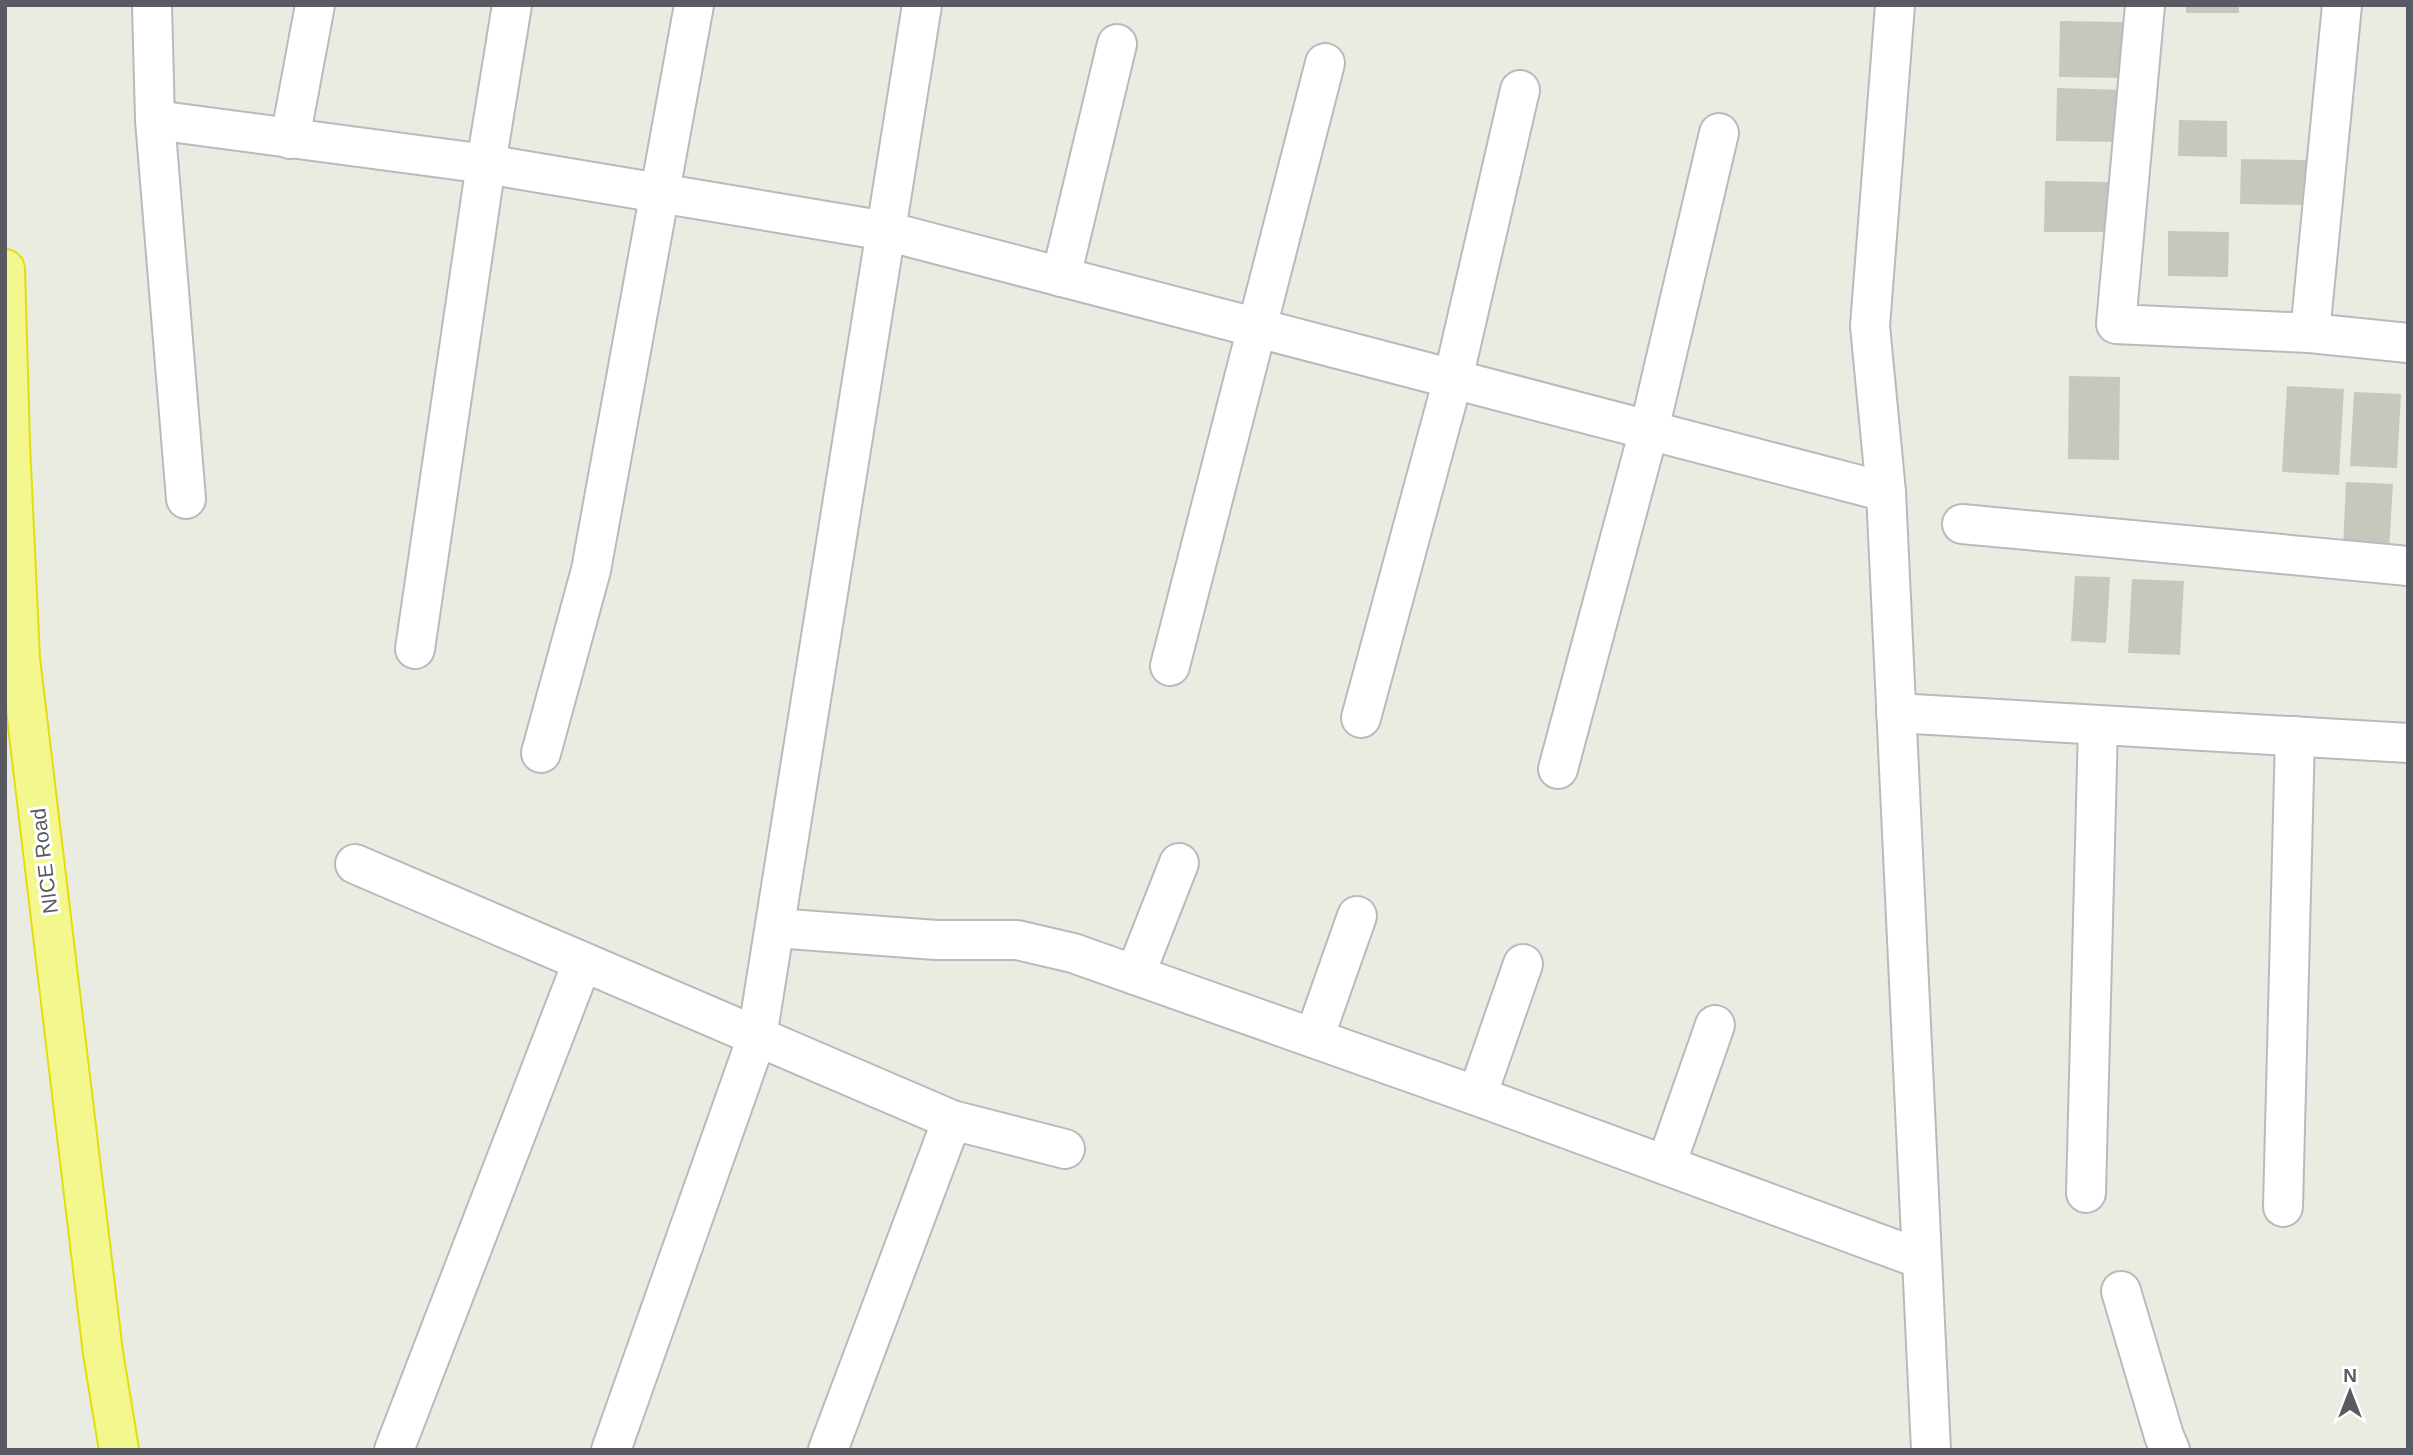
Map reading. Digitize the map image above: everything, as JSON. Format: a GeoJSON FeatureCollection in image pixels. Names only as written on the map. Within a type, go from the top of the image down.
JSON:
{"type":"FeatureCollection","features":[{"type":"Feature","properties":{"kind":"highway","name":"NICE Road"},"geometry":{"type":"LineString","coordinates":[[5,269],[20,659],[103,1353],[119,1450]]}},
{"type":"Feature","properties":{"kind":"street"},"geometry":{"type":"LineString","coordinates":[[152,5],[155,120],[186,499]]}},
{"type":"Feature","properties":{"kind":"street"},"geometry":{"type":"LineString","coordinates":[[290,139],[316,5]]}},
{"type":"Feature","properties":{"kind":"street"},"geometry":{"type":"LineString","coordinates":[[415,649],[512,5]]}},
{"type":"Feature","properties":{"kind":"street"},"geometry":{"type":"LineString","coordinates":[[541,753],[591,570],[694,5]]}},
{"type":"Feature","properties":{"kind":"street"},"geometry":{"type":"LineString","coordinates":[[611,1450],[757,1037],[922,5]]}},
{"type":"Feature","properties":{"kind":"street"},"geometry":{"type":"LineString","coordinates":[[1895,5],[1870,326],[1886,492],[1931,1450]]}},
{"type":"Feature","properties":{"kind":"street"},"geometry":{"type":"LineString","coordinates":[[2145,5],[2116,324],[2310,333],[2408,343]]}},
{"type":"Feature","properties":{"kind":"street"},"geometry":{"type":"LineString","coordinates":[[2310,333],[2342,5]]}},
{"type":"Feature","properties":{"kind":"street"},"geometry":{"type":"LineString","coordinates":[[1061,277],[1117,44]]}},
{"type":"Feature","properties":{"kind":"street"},"geometry":{"type":"LineString","coordinates":[[1170,666],[1325,63]]}},
{"type":"Feature","properties":{"kind":"street"},"geometry":{"type":"LineString","coordinates":[[1360,718],[1453,379],[1520,90]]}},
{"type":"Feature","properties":{"kind":"street"},"geometry":{"type":"LineString","coordinates":[[155,120],[486,164],[886,231],[1886,492]]}},
{"type":"Feature","properties":{"kind":"street"},"geometry":{"type":"LineString","coordinates":[[1558,769],[1648,430],[1719,133]]}},
{"type":"Feature","properties":{"kind":"street"},"geometry":{"type":"LineString","coordinates":[[1962,524],[2408,566]]}},
{"type":"Feature","properties":{"kind":"street"},"geometry":{"type":"LineString","coordinates":[[1896,713],[2408,743]]}},
{"type":"Feature","properties":{"kind":"street"},"geometry":{"type":"LineString","coordinates":[[2087,1193],[2098,726]]}},
{"type":"Feature","properties":{"kind":"street"},"geometry":{"type":"LineString","coordinates":[[2283,1207],[2295,736]]}},
{"type":"Feature","properties":{"kind":"street"},"geometry":{"type":"LineString","coordinates":[[1135,975],[1179,863]]}},
{"type":"Feature","properties":{"kind":"street"},"geometry":{"type":"LineString","coordinates":[[355,864],[952,1120],[1065,1149]]}},
{"type":"Feature","properties":{"kind":"street"},"geometry":{"type":"LineString","coordinates":[[1314,1038],[1357,915]]}},
{"type":"Feature","properties":{"kind":"street"},"geometry":{"type":"LineString","coordinates":[[775,928],[936,940],[1017,940],[1073,953],[1477,1096],[1921,1259]]}},
{"type":"Feature","properties":{"kind":"street"},"geometry":{"type":"LineString","coordinates":[[394,1450],[582,963]]}},
{"type":"Feature","properties":{"kind":"street"},"geometry":{"type":"LineString","coordinates":[[1477,1096],[1523,964]]}},
{"type":"Feature","properties":{"kind":"street"},"geometry":{"type":"LineString","coordinates":[[1666,1166],[1715,1025]]}},
{"type":"Feature","properties":{"kind":"street"},"geometry":{"type":"LineString","coordinates":[[828,1450],[952,1120]]}},
{"type":"Feature","properties":{"kind":"street"},"geometry":{"type":"LineString","coordinates":[[2121,1291],[2170,1450]]}},
{"type":"Feature","properties":{"kind":"building"},"geometry":{"type":"Polygon","coordinates":[[[2186,5],[2239,5],[2239,13],[2186,13],[2186,5]]]}},
{"type":"Feature","properties":{"kind":"building"},"geometry":{"type":"Polygon","coordinates":[[[2060,21],[2125,22],[2124,78],[2059,77],[2060,21]]]}},
{"type":"Feature","properties":{"kind":"building"},"geometry":{"type":"Polygon","coordinates":[[[2057,88],[2125,90],[2124,142],[2056,141],[2057,88]]]}},
{"type":"Feature","properties":{"kind":"building"},"geometry":{"type":"Polygon","coordinates":[[[2179,120],[2227,121],[2227,157],[2178,156],[2179,120]]]}},
{"type":"Feature","properties":{"kind":"building"},"geometry":{"type":"Polygon","coordinates":[[[2241,159],[2311,160],[2310,205],[2240,204],[2241,159]]]}},
{"type":"Feature","properties":{"kind":"building"},"geometry":{"type":"Polygon","coordinates":[[[2045,181],[2112,182],[2112,232],[2044,232],[2045,181]]]}},
{"type":"Feature","properties":{"kind":"building"},"geometry":{"type":"Polygon","coordinates":[[[2168,231],[2229,232],[2228,277],[2168,276],[2168,231]]]}},
{"type":"Feature","properties":{"kind":"building"},"geometry":{"type":"Polygon","coordinates":[[[2069,376],[2120,377],[2119,460],[2068,459],[2069,376]]]}},
{"type":"Feature","properties":{"kind":"building"},"geometry":{"type":"Polygon","coordinates":[[[2287,386],[2344,389],[2339,475],[2282,472],[2287,386]]]}},
{"type":"Feature","properties":{"kind":"building"},"geometry":{"type":"Polygon","coordinates":[[[2354,392],[2401,394],[2397,468],[2350,466],[2354,392]]]}},
{"type":"Feature","properties":{"kind":"building"},"geometry":{"type":"Polygon","coordinates":[[[2346,482],[2393,484],[2389,551],[2343,548],[2346,482]]]}},
{"type":"Feature","properties":{"kind":"building"},"geometry":{"type":"Polygon","coordinates":[[[2075,576],[2110,577],[2106,643],[2071,641],[2075,576]]]}},
{"type":"Feature","properties":{"kind":"building"},"geometry":{"type":"Polygon","coordinates":[[[2132,579],[2184,581],[2180,655],[2128,653],[2132,579]]]}}]}
